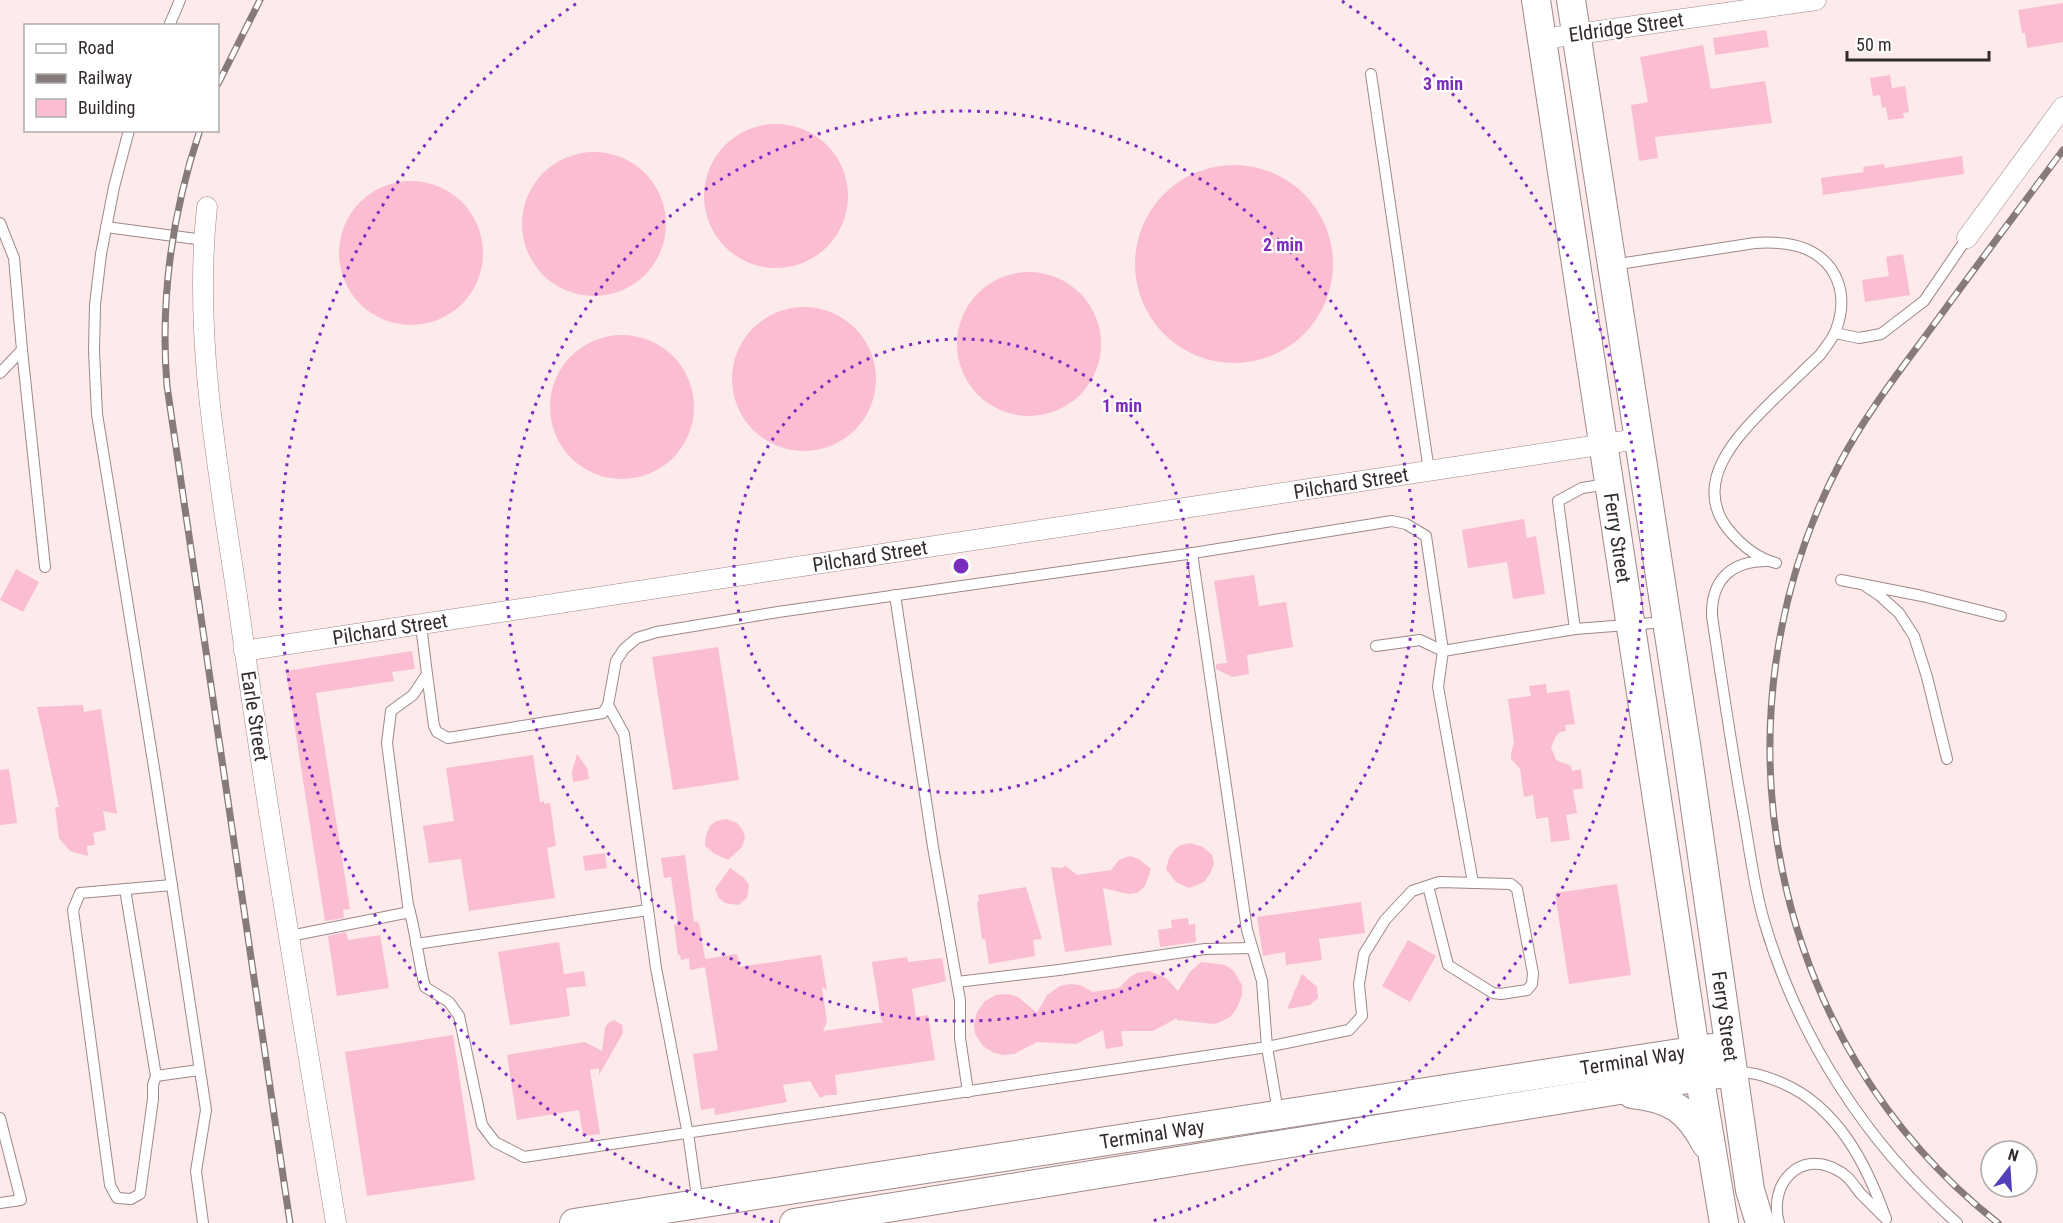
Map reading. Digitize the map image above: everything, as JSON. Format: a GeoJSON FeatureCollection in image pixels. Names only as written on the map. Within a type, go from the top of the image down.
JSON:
{"type":"FeatureCollection","features":[{"type":"Feature","properties":{"kind":"main road","name":"Ferry Street"},"geometry":{"type":"LineString","coordinates":[[1536,0],[1697,1064]]}},
{"type":"Feature","properties":{"kind":"main road","name":"Ferry Street"},"geometry":{"type":"LineString","coordinates":[[1571,0],[1667,622],[1750,1190],[1760,1223]]}},
{"type":"Feature","properties":{"kind":"main road","name":"Terminal Way"},"geometry":{"type":"LineString","coordinates":[[794,1223],[1282,1130],[1731,1059]]}},
{"type":"Feature","properties":{"kind":"main road","name":"Terminal Way"},"geometry":{"type":"LineString","coordinates":[[574,1223],[698,1204],[1282,1130],[1609,1092],[1697,1064]]}},
{"type":"Feature","properties":{"kind":"main road","name":"Terminal Way"},"geometry":{"type":"LineString","coordinates":[[1697,1064],[1724,1223]]}},
{"type":"Feature","properties":{"kind":"main road"},"geometry":{"type":"LineString","coordinates":[[1609,1092],[1655,1096],[1680,1109],[1698,1128],[1712,1155]]}},
{"type":"Feature","properties":{"kind":"street","name":"Eldridge Street"},"geometry":{"type":"LineString","coordinates":[[1543,39],[1816,0]]}},
{"type":"Feature","properties":{"kind":"street"},"geometry":{"type":"LineString","coordinates":[[1966,238],[2063,107]]}},
{"type":"Feature","properties":{"kind":"street","name":"Earle Street"},"geometry":{"type":"LineString","coordinates":[[207,207],[204,240],[205,358],[219,475],[244,651],[336,1223]]}},
{"type":"Feature","properties":{"kind":"street","name":"Pilchard Street"},"geometry":{"type":"LineString","coordinates":[[244,651],[1638,439]]}},
{"type":"Feature","properties":{"kind":"lane"},"geometry":{"type":"LineString","coordinates":[[170,24],[180,0]]}},
{"type":"Feature","properties":{"kind":"lane"},"geometry":{"type":"LineString","coordinates":[[1371,74],[1429,471]]}},
{"type":"Feature","properties":{"kind":"lane"},"geometry":{"type":"LineString","coordinates":[[128,132],[106,227],[96,305],[94,351],[97,414],[206,1110],[196,1171],[202,1223]]}},
{"type":"Feature","properties":{"kind":"lane"},"geometry":{"type":"LineString","coordinates":[[0,223],[14,258],[45,567]]}},
{"type":"Feature","properties":{"kind":"lane"},"geometry":{"type":"LineString","coordinates":[[106,227],[204,240]]}},
{"type":"Feature","properties":{"kind":"lane"},"geometry":{"type":"LineString","coordinates":[[1835,333],[1859,338],[1881,334],[1924,301],[1966,238]]}},
{"type":"Feature","properties":{"kind":"lane"},"geometry":{"type":"LineString","coordinates":[[1612,265],[1774,242],[1806,248],[1830,266],[1839,282],[1842,302],[1835,333],[1820,355],[1732,443],[1719,468],[1715,500],[1718,512],[1733,535],[1747,549],[1772,562],[1745,563],[1726,575],[1714,590],[1712,616],[1730,737],[1764,919],[1780,969],[1801,1019],[1834,1079],[1859,1117],[1935,1203],[1958,1223]]}},
{"type":"Feature","properties":{"kind":"lane"},"geometry":{"type":"LineString","coordinates":[[0,373],[22,350]]}},
{"type":"Feature","properties":{"kind":"lane"},"geometry":{"type":"LineString","coordinates":[[1575,630],[1558,501],[1582,488],[1610,483]]}},
{"type":"Feature","properties":{"kind":"lane"},"geometry":{"type":"LineString","coordinates":[[421,625],[434,726],[437,732],[448,738],[603,713],[608,705],[616,661],[624,649],[637,638],[657,632],[895,595],[1192,553],[1392,520],[1406,524],[1426,537],[1443,651],[1438,687],[1473,883]]}},
{"type":"Feature","properties":{"kind":"lane"},"geometry":{"type":"LineString","coordinates":[[1192,553],[1247,930],[1262,981],[1267,1047],[1282,1130]]}},
{"type":"Feature","properties":{"kind":"lane"},"geometry":{"type":"LineString","coordinates":[[1841,580],[1922,596],[2001,616]]}},
{"type":"Feature","properties":{"kind":"lane"},"geometry":{"type":"LineString","coordinates":[[1864,585],[1899,613],[1914,636],[1927,677],[1947,759]]}},
{"type":"Feature","properties":{"kind":"lane"},"geometry":{"type":"LineString","coordinates":[[895,595],[933,847],[960,1000],[960,1038],[968,1092]]}},
{"type":"Feature","properties":{"kind":"lane"},"geometry":{"type":"LineString","coordinates":[[1376,646],[1420,640],[1443,651],[1575,630],[1667,622]]}},
{"type":"Feature","properties":{"kind":"lane"},"geometry":{"type":"LineString","coordinates":[[427,674],[413,695],[391,711],[387,743],[416,944],[425,987],[449,1002],[459,1016],[482,1125],[495,1142],[524,1157],[1267,1047],[1349,1030],[1362,1016],[1359,984],[1364,954],[1385,920],[1412,891],[1439,882],[1511,884],[1517,889],[1533,973],[1532,984],[1527,990],[1492,993],[1448,965],[1428,886]]}},
{"type":"Feature","properties":{"kind":"lane"},"geometry":{"type":"LineString","coordinates":[[608,705],[624,734],[656,968],[688,1134],[698,1204]]}},
{"type":"Feature","properties":{"kind":"lane"},"geometry":{"type":"LineString","coordinates":[[125,889],[156,1076],[140,1194],[131,1199],[117,1198],[110,1185],[73,910],[80,893],[125,889],[171,885]]}},
{"type":"Feature","properties":{"kind":"lane"},"geometry":{"type":"LineString","coordinates":[[416,944],[648,910]]}},
{"type":"Feature","properties":{"kind":"lane"},"geometry":{"type":"LineString","coordinates":[[290,936],[410,912]]}},
{"type":"Feature","properties":{"kind":"lane"},"geometry":{"type":"LineString","coordinates":[[957,982],[1205,949],[1252,948]]}},
{"type":"Feature","properties":{"kind":"lane"},"geometry":{"type":"LineString","coordinates":[[1731,1059],[1758,1074],[1797,1089],[1827,1113],[1840,1128],[1875,1188],[1888,1221]]}},
{"type":"Feature","properties":{"kind":"lane"},"geometry":{"type":"LineString","coordinates":[[156,1076],[199,1070]]}},
{"type":"Feature","properties":{"kind":"lane"},"geometry":{"type":"LineString","coordinates":[[0,1118],[21,1200],[0,1203]]}},
{"type":"Feature","properties":{"kind":"lane"},"geometry":{"type":"LineString","coordinates":[[1779,1223],[1775,1203],[1777,1192],[1783,1181],[1801,1168],[1815,1164],[1836,1169],[1847,1176],[1888,1221]]}},
{"type":"Feature","properties":{"kind":"building"},"geometry":{"type":"Polygon","coordinates":[[[2063,3],[2063,42],[2027,48],[2018,10],[2063,3]]]}},
{"type":"Feature","properties":{"kind":"building"},"geometry":{"type":"Polygon","coordinates":[[[1766,30],[1769,47],[1715,55],[1713,38],[1766,30]]]}},
{"type":"Feature","properties":{"kind":"building"},"geometry":{"type":"Polygon","coordinates":[[[1703,45],[1711,89],[1765,81],[1772,123],[1655,137],[1658,158],[1639,161],[1631,105],[1648,102],[1640,57],[1703,45]]]}},
{"type":"Feature","properties":{"kind":"building"},"geometry":{"type":"Polygon","coordinates":[[[1890,75],[1892,88],[1905,86],[1909,112],[1903,113],[1904,118],[1888,120],[1886,107],[1882,108],[1880,95],[1873,96],[1870,78],[1890,75]]]}},
{"type":"Feature","properties":{"kind":"building"},"geometry":{"type":"Polygon","coordinates":[[[776,124],[804,129],[827,145],[843,168],[848,196],[843,224],[827,247],[804,263],[776,268],[748,263],[725,247],[709,224],[704,196],[709,168],[725,145],[748,129],[776,124]]]}},
{"type":"Feature","properties":{"kind":"building"},"geometry":{"type":"Polygon","coordinates":[[[594,152],[622,157],[645,173],[661,196],[666,224],[661,252],[645,275],[622,291],[594,296],[566,291],[543,275],[527,252],[522,224],[527,196],[543,173],[566,157],[594,152]]]}},
{"type":"Feature","properties":{"kind":"building"},"geometry":{"type":"Polygon","coordinates":[[[1962,156],[1964,174],[1823,195],[1821,178],[1864,172],[1863,167],[1884,164],[1885,168],[1962,156]]]}},
{"type":"Feature","properties":{"kind":"building"},"geometry":{"type":"Polygon","coordinates":[[[1224,165],[1244,165],[1281,176],[1311,201],[1326,226],[1332,245],[1332,283],[1322,311],[1297,341],[1281,352],[1263,359],[1244,363],[1224,363],[1187,352],[1157,327],[1146,311],[1139,293],[1135,274],[1135,254],[1146,217],[1171,187],[1187,176],[1205,169],[1224,165]]]}},
{"type":"Feature","properties":{"kind":"building"},"geometry":{"type":"Polygon","coordinates":[[[411,181],[439,186],[462,202],[478,225],[483,253],[478,281],[462,304],[439,320],[411,325],[383,320],[360,304],[344,281],[339,253],[344,225],[360,202],[383,186],[411,181]]]}},
{"type":"Feature","properties":{"kind":"building"},"geometry":{"type":"Polygon","coordinates":[[[1903,254],[1910,295],[1865,302],[1862,280],[1889,276],[1886,257],[1903,254]]]}},
{"type":"Feature","properties":{"kind":"building"},"geometry":{"type":"Polygon","coordinates":[[[1029,272],[1057,277],[1080,293],[1096,316],[1101,344],[1096,372],[1080,395],[1057,411],[1029,416],[1001,411],[978,395],[962,372],[957,344],[962,316],[978,293],[1001,277],[1029,272]]]}},
{"type":"Feature","properties":{"kind":"building"},"geometry":{"type":"Polygon","coordinates":[[[804,307],[832,312],[855,328],[871,351],[876,379],[871,407],[855,430],[832,446],[804,451],[776,446],[753,430],[737,407],[732,379],[737,351],[753,328],[776,312],[804,307]]]}},
{"type":"Feature","properties":{"kind":"building"},"geometry":{"type":"Polygon","coordinates":[[[622,335],[650,340],[673,356],[689,379],[694,407],[689,435],[673,458],[650,474],[622,479],[594,474],[571,458],[555,435],[550,407],[555,379],[571,356],[594,340],[622,335]]]}},
{"type":"Feature","properties":{"kind":"building"},"geometry":{"type":"Polygon","coordinates":[[[1524,519],[1527,538],[1536,536],[1545,594],[1513,599],[1507,562],[1468,568],[1462,530],[1524,519]]]}},
{"type":"Feature","properties":{"kind":"building"},"geometry":{"type":"Polygon","coordinates":[[[16,569],[39,582],[23,612],[0,600],[16,569]]]}},
{"type":"Feature","properties":{"kind":"building"},"geometry":{"type":"Polygon","coordinates":[[[1254,575],[1259,606],[1286,602],[1293,647],[1247,655],[1249,674],[1232,677],[1216,669],[1216,664],[1227,663],[1214,581],[1254,575]]]}},
{"type":"Feature","properties":{"kind":"building"},"geometry":{"type":"Polygon","coordinates":[[[718,647],[739,780],[673,790],[652,657],[718,647]]]}},
{"type":"Feature","properties":{"kind":"building"},"geometry":{"type":"Polygon","coordinates":[[[412,651],[415,669],[392,672],[394,681],[316,693],[350,909],[343,910],[344,918],[325,921],[286,671],[412,651]]]}},
{"type":"Feature","properties":{"kind":"building"},"geometry":{"type":"Polygon","coordinates":[[[1546,684],[1547,693],[1569,690],[1575,724],[1565,725],[1566,731],[1556,736],[1551,747],[1556,760],[1571,766],[1572,771],[1581,769],[1583,788],[1573,790],[1577,813],[1566,815],[1570,840],[1551,842],[1548,817],[1536,819],[1533,795],[1524,797],[1520,769],[1511,759],[1514,743],[1508,699],[1531,696],[1529,686],[1546,684]]]}},
{"type":"Feature","properties":{"kind":"building"},"geometry":{"type":"Polygon","coordinates":[[[83,705],[84,712],[101,709],[117,814],[103,811],[106,830],[93,833],[95,845],[87,846],[88,856],[70,851],[59,838],[55,807],[59,807],[37,707],[83,705]]]}},
{"type":"Feature","properties":{"kind":"building"},"geometry":{"type":"Polygon","coordinates":[[[577,754],[587,768],[589,779],[573,782],[572,772],[577,754]]]}},
{"type":"Feature","properties":{"kind":"building"},"geometry":{"type":"Polygon","coordinates":[[[533,755],[540,802],[550,803],[556,846],[547,848],[555,898],[469,911],[461,859],[429,863],[423,826],[454,821],[446,768],[533,755]]]}},
{"type":"Feature","properties":{"kind":"building"},"geometry":{"type":"Polygon","coordinates":[[[9,769],[17,823],[0,825],[0,770],[9,769]]]}},
{"type":"Feature","properties":{"kind":"building"},"geometry":{"type":"Polygon","coordinates":[[[726,819],[737,823],[745,837],[742,847],[728,860],[705,846],[710,826],[716,821],[726,819]]]}},
{"type":"Feature","properties":{"kind":"building"},"geometry":{"type":"Polygon","coordinates":[[[1190,843],[1203,847],[1212,855],[1214,864],[1204,882],[1189,888],[1176,882],[1166,869],[1174,850],[1190,843]]]}},
{"type":"Feature","properties":{"kind":"building"},"geometry":{"type":"Polygon","coordinates":[[[605,853],[607,868],[585,871],[583,856],[605,853]]]}},
{"type":"Feature","properties":{"kind":"building"},"geometry":{"type":"Polygon","coordinates":[[[685,855],[694,922],[697,921],[698,925],[699,922],[705,959],[737,954],[739,967],[821,955],[827,990],[822,987],[827,1022],[823,1031],[884,1022],[881,1020],[872,962],[907,957],[908,962],[942,958],[946,981],[912,989],[916,1017],[928,1015],[935,1060],[835,1075],[837,1095],[826,1095],[820,1098],[810,1081],[783,1085],[787,1102],[715,1115],[714,1108],[701,1110],[693,1054],[718,1050],[705,967],[690,970],[689,958],[681,960],[678,955],[674,925],[678,924],[671,877],[664,878],[661,858],[685,855]]]}},
{"type":"Feature","properties":{"kind":"building"},"geometry":{"type":"Polygon","coordinates":[[[1130,856],[1139,859],[1151,869],[1145,886],[1137,893],[1128,894],[1103,888],[1112,945],[1065,952],[1051,867],[1066,866],[1077,875],[1111,870],[1119,860],[1130,856]]]}},
{"type":"Feature","properties":{"kind":"building"},"geometry":{"type":"Polygon","coordinates":[[[730,868],[744,878],[749,885],[747,898],[738,905],[725,903],[719,898],[715,889],[730,868]]]}},
{"type":"Feature","properties":{"kind":"building"},"geometry":{"type":"Polygon","coordinates":[[[1617,884],[1631,975],[1569,984],[1555,893],[1617,884]]]}},
{"type":"Feature","properties":{"kind":"building"},"geometry":{"type":"Polygon","coordinates":[[[1026,887],[1042,939],[1033,940],[1035,956],[989,964],[985,939],[982,939],[978,895],[1026,887]]]}},
{"type":"Feature","properties":{"kind":"building"},"geometry":{"type":"Polygon","coordinates":[[[1361,902],[1365,933],[1319,939],[1322,960],[1286,965],[1285,952],[1263,956],[1257,917],[1361,902]]]}},
{"type":"Feature","properties":{"kind":"building"},"geometry":{"type":"Polygon","coordinates":[[[1188,918],[1189,925],[1195,924],[1196,942],[1160,947],[1158,930],[1172,928],[1171,920],[1188,918]]]}},
{"type":"Feature","properties":{"kind":"building"},"geometry":{"type":"Polygon","coordinates":[[[346,932],[348,940],[380,935],[389,988],[337,996],[328,936],[346,932]]]}},
{"type":"Feature","properties":{"kind":"building"},"geometry":{"type":"Polygon","coordinates":[[[1408,940],[1436,956],[1410,1002],[1382,986],[1408,940]]]}},
{"type":"Feature","properties":{"kind":"building"},"geometry":{"type":"Polygon","coordinates":[[[559,942],[564,974],[584,971],[586,986],[566,988],[570,1016],[510,1025],[498,952],[559,942]]]}},
{"type":"Feature","properties":{"kind":"building"},"geometry":{"type":"Polygon","coordinates":[[[1201,962],[1225,965],[1234,971],[1242,985],[1242,995],[1237,1008],[1230,1017],[1214,1024],[1177,1020],[1177,1018],[1153,1031],[1121,1031],[1123,1046],[1106,1049],[1103,1030],[1076,1044],[1037,1042],[1014,1054],[1004,1055],[994,1053],[983,1046],[975,1034],[974,1024],[977,1012],[985,1001],[996,995],[1009,994],[1018,997],[1037,1013],[1047,995],[1060,986],[1080,985],[1093,992],[1119,988],[1137,973],[1149,971],[1166,978],[1178,991],[1190,972],[1201,962]]]}},
{"type":"Feature","properties":{"kind":"building"},"geometry":{"type":"Polygon","coordinates":[[[1302,974],[1317,987],[1318,998],[1310,1005],[1287,1009],[1302,974]]]}},
{"type":"Feature","properties":{"kind":"building"},"geometry":{"type":"Polygon","coordinates":[[[614,1020],[622,1025],[623,1033],[599,1075],[599,1068],[590,1070],[600,1134],[583,1136],[579,1110],[517,1120],[507,1055],[585,1042],[602,1051],[605,1028],[614,1020]]]}},
{"type":"Feature","properties":{"kind":"building"},"geometry":{"type":"Polygon","coordinates":[[[453,1035],[475,1180],[367,1196],[345,1052],[453,1035]]]}},
{"type":"Feature","properties":{"kind":"railway"},"geometry":{"type":"LineString","coordinates":[[219,82],[260,0]]}},
{"type":"Feature","properties":{"kind":"railway"},"geometry":{"type":"LineString","coordinates":[[199,132],[182,193],[170,256],[165,321],[167,386],[290,1223]]}},
{"type":"Feature","properties":{"kind":"railway"},"geometry":{"type":"LineString","coordinates":[[1998,1223],[1920,1149],[1857,1064],[1811,970],[1782,870],[1770,767],[1776,663],[1799,560],[1841,461],[1851,443],[1873,408],[2063,150]]}}]}
